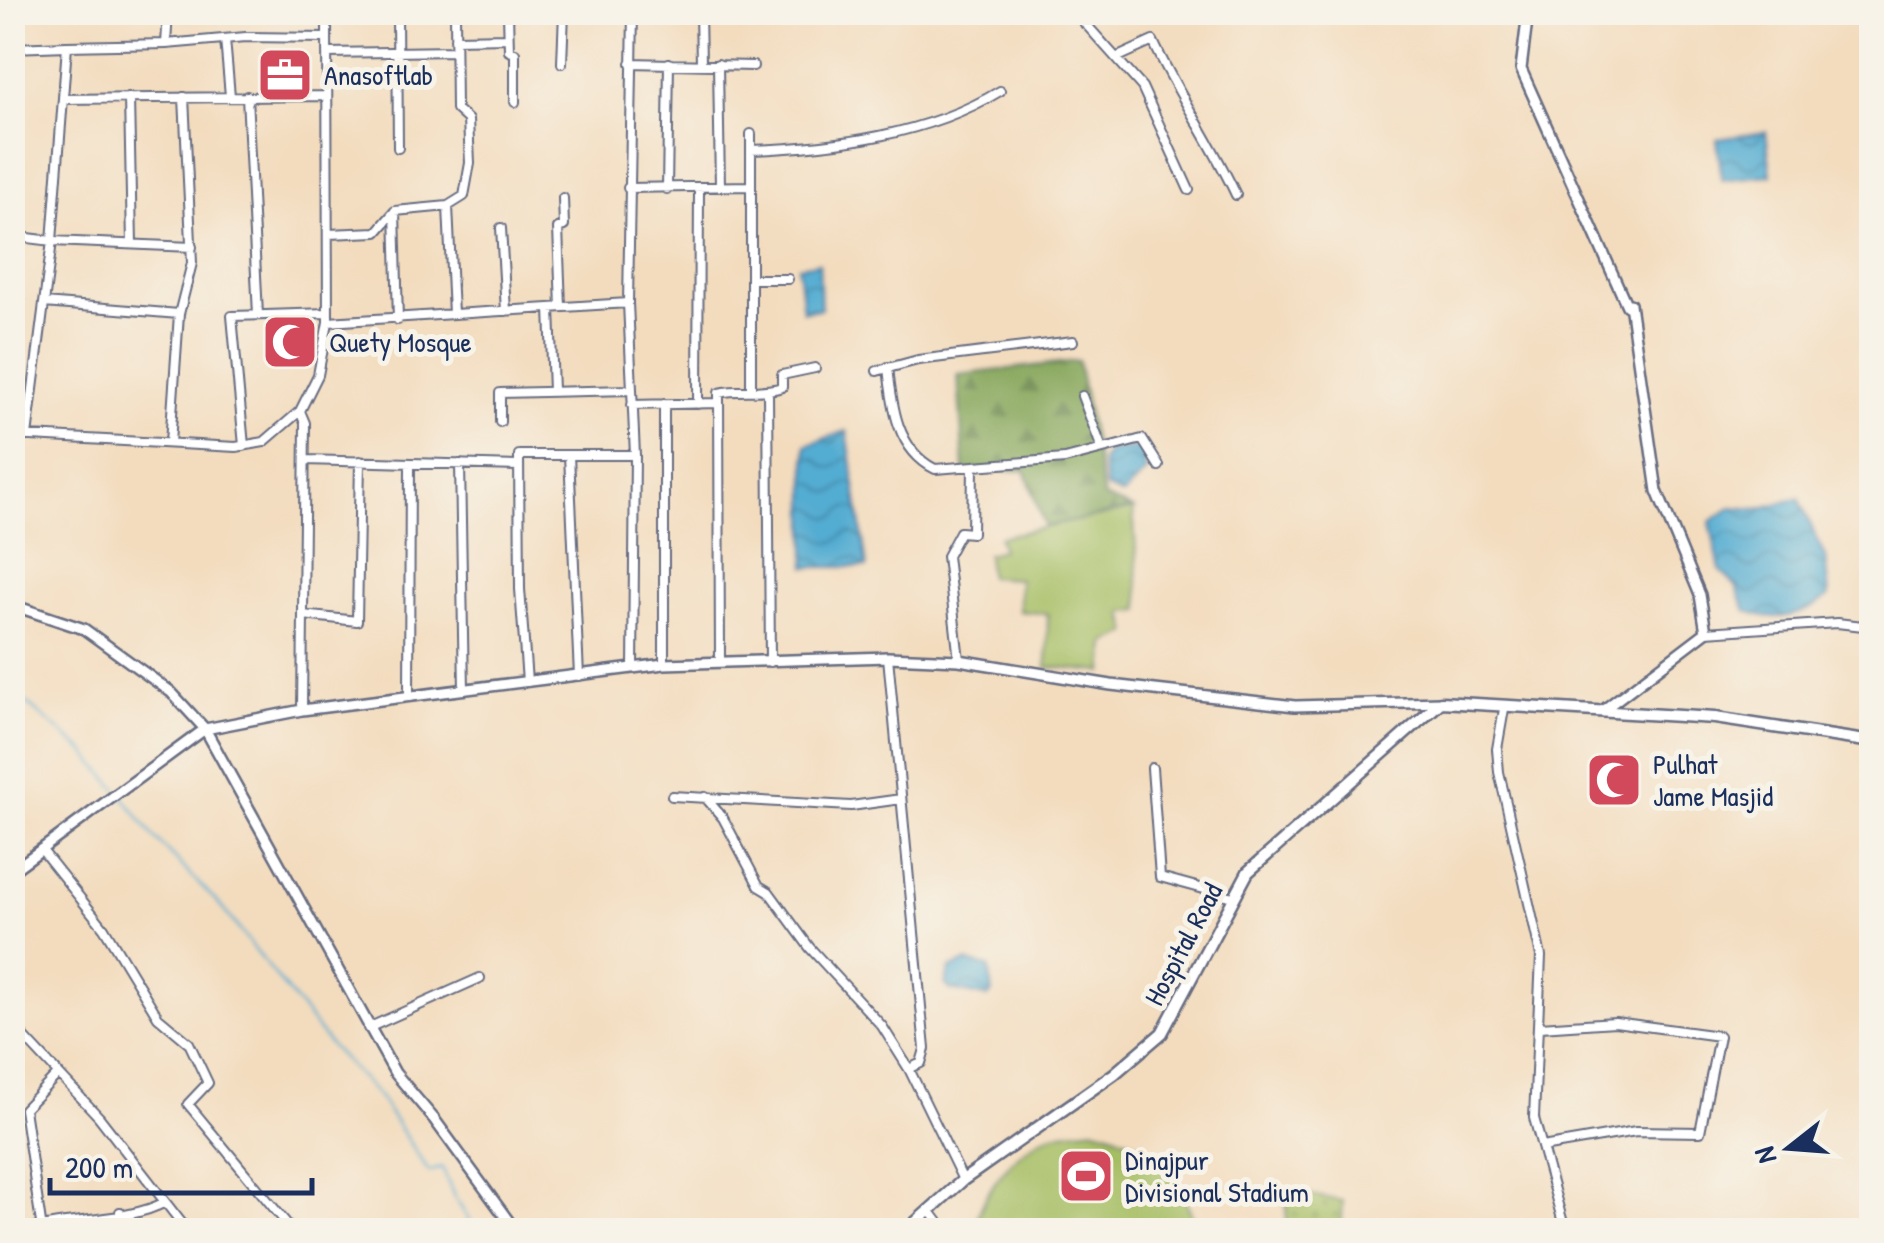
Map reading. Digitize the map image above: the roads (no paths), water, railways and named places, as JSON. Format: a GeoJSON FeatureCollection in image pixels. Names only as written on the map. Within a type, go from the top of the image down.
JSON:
{"type":"FeatureCollection","features":[{"type":"Feature","properties":{"kind":"main road"},"geometry":{"type":"LineString","coordinates":[[1441,702],[1504,709],[1602,710],[1715,718],[1872,742]]}},
{"type":"Feature","properties":{"kind":"main road","name":"Hospital Road"},"geometry":{"type":"LineString","coordinates":[[907,1230],[963,1180],[1114,1074],[1162,1033],[1248,872],[1441,702]]}},
{"type":"Feature","properties":{"kind":"street"},"geometry":{"type":"LineString","coordinates":[[166,44],[168,12]]}},
{"type":"Feature","properties":{"kind":"street"},"geometry":{"type":"LineString","coordinates":[[12,435],[244,446],[264,442],[300,411],[318,375],[328,318],[326,12]]}},
{"type":"Feature","properties":{"kind":"street"},"geometry":{"type":"LineString","coordinates":[[397,12],[398,148]]}},
{"type":"Feature","properties":{"kind":"street"},"geometry":{"type":"LineString","coordinates":[[328,234],[376,232],[395,212],[448,206],[464,196],[470,163],[468,120],[456,109],[455,12]]}},
{"type":"Feature","properties":{"kind":"street"},"geometry":{"type":"LineString","coordinates":[[508,12],[509,51],[515,54],[515,102]]}},
{"type":"Feature","properties":{"kind":"street"},"geometry":{"type":"LineString","coordinates":[[562,63],[564,12]]}},
{"type":"Feature","properties":{"kind":"street"},"geometry":{"type":"LineString","coordinates":[[633,12],[628,188],[628,303],[636,455],[633,668]]}},
{"type":"Feature","properties":{"kind":"street"},"geometry":{"type":"LineString","coordinates":[[700,12],[701,63]]}},
{"type":"Feature","properties":{"kind":"street"},"geometry":{"type":"LineString","coordinates":[[1075,12],[1118,57],[1153,105],[1189,190]]}},
{"type":"Feature","properties":{"kind":"street"},"geometry":{"type":"LineString","coordinates":[[1085,24],[1102,12]]}},
{"type":"Feature","properties":{"kind":"street"},"geometry":{"type":"LineString","coordinates":[[1528,12],[1521,69],[1630,304],[1657,491],[1700,594],[1706,632]]}},
{"type":"Feature","properties":{"kind":"street"},"geometry":{"type":"LineString","coordinates":[[225,38],[230,96]]}},
{"type":"Feature","properties":{"kind":"street"},"geometry":{"type":"LineString","coordinates":[[12,48],[166,44],[225,38],[326,38]]}},
{"type":"Feature","properties":{"kind":"street"},"geometry":{"type":"LineString","coordinates":[[454,39],[508,38]]}},
{"type":"Feature","properties":{"kind":"street"},"geometry":{"type":"LineString","coordinates":[[1118,57],[1153,41],[1174,90],[1194,115],[1236,195]]}},
{"type":"Feature","properties":{"kind":"street"},"geometry":{"type":"LineString","coordinates":[[27,436],[52,241],[67,46]]}},
{"type":"Feature","properties":{"kind":"street"},"geometry":{"type":"LineString","coordinates":[[326,53],[455,51]]}},
{"type":"Feature","properties":{"kind":"street"},"geometry":{"type":"LineString","coordinates":[[632,63],[753,66]]}},
{"type":"Feature","properties":{"kind":"street"},"geometry":{"type":"LineString","coordinates":[[667,189],[668,63]]}},
{"type":"Feature","properties":{"kind":"street"},"geometry":{"type":"LineString","coordinates":[[718,64],[720,187]]}},
{"type":"Feature","properties":{"kind":"street"},"geometry":{"type":"LineString","coordinates":[[751,150],[850,138],[944,120],[1000,91]]}},
{"type":"Feature","properties":{"kind":"street"},"geometry":{"type":"LineString","coordinates":[[247,96],[258,315]]}},
{"type":"Feature","properties":{"kind":"street"},"geometry":{"type":"LineString","coordinates":[[63,99],[327,96]]}},
{"type":"Feature","properties":{"kind":"street"},"geometry":{"type":"LineString","coordinates":[[128,98],[132,244]]}},
{"type":"Feature","properties":{"kind":"street"},"geometry":{"type":"LineString","coordinates":[[170,443],[179,314],[192,246],[184,98]]}},
{"type":"Feature","properties":{"kind":"street"},"geometry":{"type":"LineString","coordinates":[[751,134],[751,389]]}},
{"type":"Feature","properties":{"kind":"street"},"geometry":{"type":"LineString","coordinates":[[628,188],[752,186]]}},
{"type":"Feature","properties":{"kind":"street"},"geometry":{"type":"LineString","coordinates":[[698,189],[698,404]]}},
{"type":"Feature","properties":{"kind":"street"},"geometry":{"type":"LineString","coordinates":[[561,307],[558,228],[564,226],[563,198]]}},
{"type":"Feature","properties":{"kind":"street"},"geometry":{"type":"LineString","coordinates":[[448,206],[453,314]]}},
{"type":"Feature","properties":{"kind":"street"},"geometry":{"type":"LineString","coordinates":[[395,212],[398,320]]}},
{"type":"Feature","properties":{"kind":"street"},"geometry":{"type":"LineString","coordinates":[[501,228],[506,310]]}},
{"type":"Feature","properties":{"kind":"street"},"geometry":{"type":"LineString","coordinates":[[12,236],[192,246]]}},
{"type":"Feature","properties":{"kind":"street"},"geometry":{"type":"LineString","coordinates":[[752,280],[788,278]]}},
{"type":"Feature","properties":{"kind":"street"},"geometry":{"type":"LineString","coordinates":[[44,303],[179,314]]}},
{"type":"Feature","properties":{"kind":"street"},"geometry":{"type":"LineString","coordinates":[[244,446],[232,316],[398,320],[628,303]]}},
{"type":"Feature","properties":{"kind":"street"},"geometry":{"type":"LineString","coordinates":[[550,308],[554,392]]}},
{"type":"Feature","properties":{"kind":"street"},"geometry":{"type":"LineString","coordinates":[[877,370],[1073,341]]}},
{"type":"Feature","properties":{"kind":"street"},"geometry":{"type":"LineString","coordinates":[[888,367],[896,420],[918,458],[934,470],[1064,460],[1101,446],[1142,438],[1159,466]]}},
{"type":"Feature","properties":{"kind":"street"},"geometry":{"type":"LineString","coordinates":[[720,660],[719,393],[751,389],[768,392],[782,387],[782,375],[815,368]]}},
{"type":"Feature","properties":{"kind":"street"},"geometry":{"type":"LineString","coordinates":[[500,422],[500,392],[631,390]]}},
{"type":"Feature","properties":{"kind":"street"},"geometry":{"type":"LineString","coordinates":[[768,392],[770,662]]}},
{"type":"Feature","properties":{"kind":"street"},"geometry":{"type":"LineString","coordinates":[[1082,396],[1101,446]]}},
{"type":"Feature","properties":{"kind":"street"},"geometry":{"type":"LineString","coordinates":[[632,405],[718,403]]}},
{"type":"Feature","properties":{"kind":"street"},"geometry":{"type":"LineString","coordinates":[[664,404],[664,664]]}},
{"type":"Feature","properties":{"kind":"street"},"geometry":{"type":"LineString","coordinates":[[300,411],[305,460],[302,710]]}},
{"type":"Feature","properties":{"kind":"street"},"geometry":{"type":"LineString","coordinates":[[569,455],[579,676]]}},
{"type":"Feature","properties":{"kind":"street"},"geometry":{"type":"LineString","coordinates":[[527,682],[520,589],[519,456],[636,455]]}},
{"type":"Feature","properties":{"kind":"street"},"geometry":{"type":"LineString","coordinates":[[305,460],[519,466]]}},
{"type":"Feature","properties":{"kind":"street"},"geometry":{"type":"LineString","coordinates":[[304,615],[357,620],[360,461]]}},
{"type":"Feature","properties":{"kind":"street"},"geometry":{"type":"LineString","coordinates":[[409,696],[410,463]]}},
{"type":"Feature","properties":{"kind":"street"},"geometry":{"type":"LineString","coordinates":[[460,464],[464,690]]}},
{"type":"Feature","properties":{"kind":"street"},"geometry":{"type":"LineString","coordinates":[[958,660],[948,556],[960,532],[972,533],[974,468]]}},
{"type":"Feature","properties":{"kind":"street"},"geometry":{"type":"LineString","coordinates":[[12,605],[84,629],[171,692],[204,729],[395,1073],[434,1119],[514,1230]]}},
{"type":"Feature","properties":{"kind":"street"},"geometry":{"type":"LineString","coordinates":[[1602,710],[1706,632],[1838,623],[1872,627]]}},
{"type":"Feature","properties":{"kind":"street"},"geometry":{"type":"LineString","coordinates":[[888,657],[926,1049],[921,1063],[909,1069]]}},
{"type":"Feature","properties":{"kind":"street"},"geometry":{"type":"LineString","coordinates":[[12,872],[204,729],[302,710],[664,664],[888,657],[958,660],[1111,685],[1295,706],[1441,702]]}},
{"type":"Feature","properties":{"kind":"street"},"geometry":{"type":"LineString","coordinates":[[1504,709],[1496,749],[1498,772],[1540,944],[1534,1118],[1565,1230]]}},
{"type":"Feature","properties":{"kind":"street"},"geometry":{"type":"LineString","coordinates":[[1152,768],[1160,877],[1233,897]]}},
{"type":"Feature","properties":{"kind":"street"},"geometry":{"type":"LineString","coordinates":[[672,796],[851,806],[901,799]]}},
{"type":"Feature","properties":{"kind":"street"},"geometry":{"type":"LineString","coordinates":[[704,797],[724,818],[759,886],[769,892],[810,948],[882,1026],[909,1069],[963,1180]]}},
{"type":"Feature","properties":{"kind":"street"},"geometry":{"type":"LineString","coordinates":[[42,849],[104,928],[158,1018],[189,1043],[208,1083],[188,1104],[292,1230]]}},
{"type":"Feature","properties":{"kind":"street"},"geometry":{"type":"LineString","coordinates":[[368,1028],[480,978]]}},
{"type":"Feature","properties":{"kind":"street"},"geometry":{"type":"LineString","coordinates":[[1540,1027],[1614,1022],[1720,1036],[1700,1132],[1636,1130],[1542,1147]]}},
{"type":"Feature","properties":{"kind":"street"},"geometry":{"type":"LineString","coordinates":[[12,1024],[99,1118],[187,1230]]}},
{"type":"Feature","properties":{"kind":"street"},"geometry":{"type":"LineString","coordinates":[[42,1228],[24,1109],[58,1074]]}},
{"type":"Feature","properties":{"kind":"street"},"geometry":{"type":"LineString","coordinates":[[26,1230],[120,1212],[145,1213],[164,1202]]}},
{"type":"Feature","properties":{"kind":"street"},"geometry":{"type":"LineString","coordinates":[[929,1210],[944,1230]]}},
{"type":"Feature","properties":{"kind":"street"},"geometry":{"type":"LineString","coordinates":[[120,1212],[124,1230]]}},
{"type":"Feature","properties":{"kind":"water"},"geometry":{"type":"Polygon","coordinates":[[[1766,132],[1771,175],[1722,180],[1717,139],[1766,132]]]}},
{"type":"Feature","properties":{"kind":"water"},"geometry":{"type":"Polygon","coordinates":[[[819,263],[821,309],[803,311],[798,266],[819,263]]]}},
{"type":"Feature","properties":{"kind":"water"},"geometry":{"type":"Polygon","coordinates":[[[847,431],[867,567],[806,567],[806,445],[847,431]]]}},
{"type":"Feature","properties":{"kind":"water"},"geometry":{"type":"Polygon","coordinates":[[[1141,448],[1146,471],[1123,495],[1106,488],[1102,461],[1110,450],[1141,448]]]}},
{"type":"Feature","properties":{"kind":"water"},"geometry":{"type":"Polygon","coordinates":[[[1799,498],[1825,557],[1829,596],[1810,609],[1789,616],[1767,617],[1746,610],[1736,586],[1720,570],[1710,522],[1732,507],[1757,509],[1799,498]]]}},
{"type":"Feature","properties":{"kind":"water"},"geometry":{"type":"Polygon","coordinates":[[[966,962],[989,967],[993,993],[988,997],[951,990],[945,984],[950,969],[966,962]]]}},
{"type":"Feature","properties":{"kind":"waterway"},"geometry":{"type":"LineString","coordinates":[[12,691],[84,751],[117,789]]}},
{"type":"Feature","properties":{"kind":"waterway"},"geometry":{"type":"LineString","coordinates":[[122,795],[154,837],[219,904],[330,1045],[378,1096],[429,1172],[442,1167],[454,1197],[476,1230]]}},
{"type":"Feature","properties":{"kind":"place","name":"Anasoftlab"},"geometry":{"type":"Point","coordinates":[285,75]}},
{"type":"Feature","properties":{"kind":"place","name":"Quety Mosque"},"geometry":{"type":"Point","coordinates":[290,342]}},
{"type":"Feature","properties":{"kind":"place","name":"Pulhat Jame Masjid"},"geometry":{"type":"Point","coordinates":[1614,780]}},
{"type":"Feature","properties":{"kind":"place","name":"Dinajpur Divisional Stadium"},"geometry":{"type":"Point","coordinates":[1086,1176]}}]}
